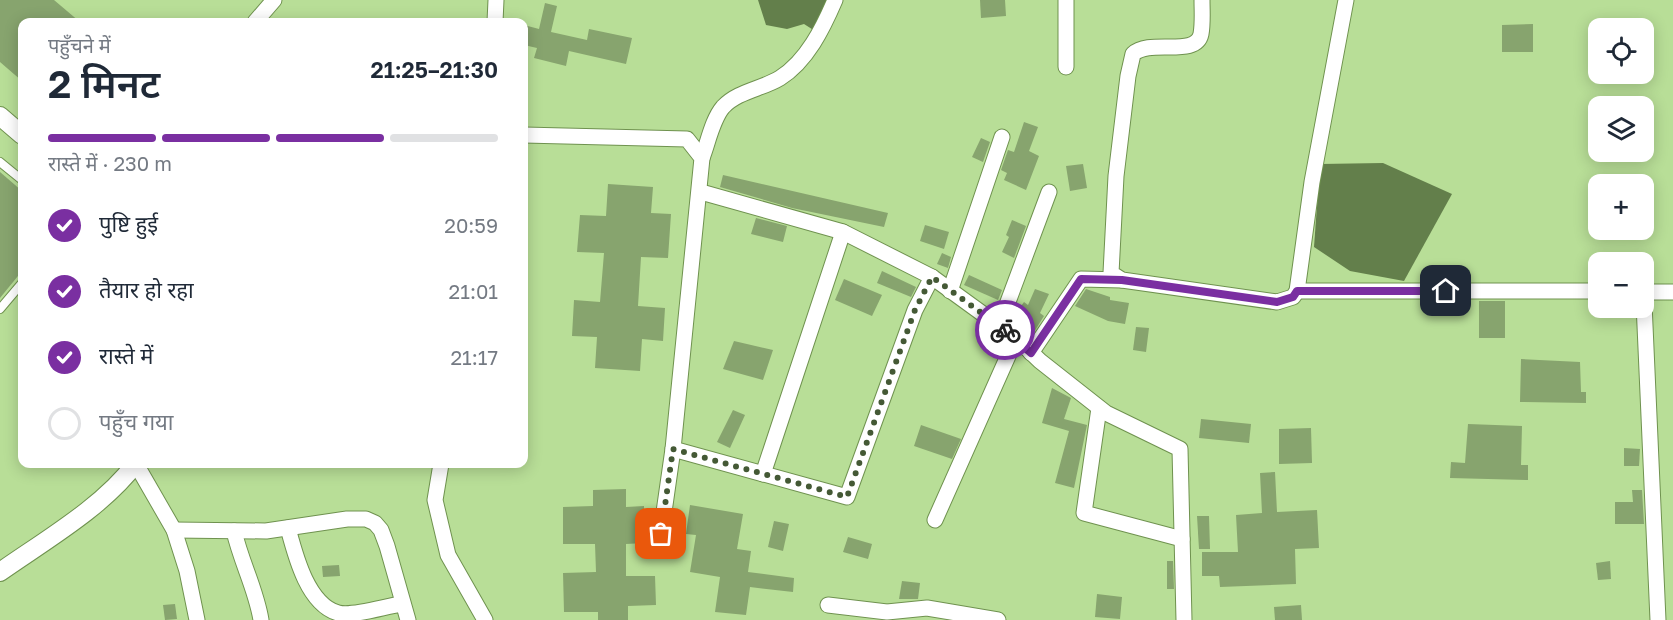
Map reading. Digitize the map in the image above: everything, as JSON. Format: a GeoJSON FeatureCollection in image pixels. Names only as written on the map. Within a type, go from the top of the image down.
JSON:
{"type":"FeatureCollection","features":[{"type":"Feature","properties":{"kind":"street"},"geometry":{"type":"LineString","coordinates":[[258,18],[274,0]]}},
{"type":"Feature","properties":{"kind":"street"},"geometry":{"type":"LineString","coordinates":[[495,18],[496,0]]}},
{"type":"Feature","properties":{"kind":"street"},"geometry":{"type":"LineString","coordinates":[[661,534],[673,449],[701,192],[702,158],[725,105],[780,78],[793,66],[823,28],[835,0]]}},
{"type":"Feature","properties":{"kind":"street"},"geometry":{"type":"LineString","coordinates":[[1066,0],[1066,67]]}},
{"type":"Feature","properties":{"kind":"street"},"geometry":{"type":"LineString","coordinates":[[1122,280],[1111,273],[1111,264],[1116,176],[1130,63],[1133,54],[1139,48],[1184,47],[1198,41],[1201,34],[1202,0]]}},
{"type":"Feature","properties":{"kind":"street"},"geometry":{"type":"LineString","coordinates":[[1031,353],[1081,279],[1122,280],[1277,302],[1293,297],[1297,291],[1312,182],[1346,0]]}},
{"type":"Feature","properties":{"kind":"street"},"geometry":{"type":"LineString","coordinates":[[0,116],[18,132]]}},
{"type":"Feature","properties":{"kind":"street"},"geometry":{"type":"LineString","coordinates":[[528,135],[687,139],[702,158]]}},
{"type":"Feature","properties":{"kind":"street"},"geometry":{"type":"LineString","coordinates":[[951,291],[1002,137]]}},
{"type":"Feature","properties":{"kind":"street"},"geometry":{"type":"LineString","coordinates":[[701,192],[843,232],[932,277],[1016,338],[1099,408],[1180,449],[1184,620]]}},
{"type":"Feature","properties":{"kind":"street"},"geometry":{"type":"LineString","coordinates":[[999,326],[1048,192]]}},
{"type":"Feature","properties":{"kind":"street"},"geometry":{"type":"LineString","coordinates":[[763,474],[843,232]]}},
{"type":"Feature","properties":{"kind":"street"},"geometry":{"type":"LineString","coordinates":[[673,449],[847,497],[915,310],[932,277]]}},
{"type":"Feature","properties":{"kind":"street"},"geometry":{"type":"LineString","coordinates":[[1297,291],[1588,291]]}},
{"type":"Feature","properties":{"kind":"street"},"geometry":{"type":"LineString","coordinates":[[1654,292],[1673,292]]}},
{"type":"Feature","properties":{"kind":"street"},"geometry":{"type":"LineString","coordinates":[[1645,318],[1658,620]]}},
{"type":"Feature","properties":{"kind":"street"},"geometry":{"type":"LineString","coordinates":[[935,520],[1016,338]]}},
{"type":"Feature","properties":{"kind":"street"},"geometry":{"type":"LineString","coordinates":[[1099,408],[1084,513],[1182,539]]}},
{"type":"Feature","properties":{"kind":"street"},"geometry":{"type":"LineString","coordinates":[[0,572],[67,525],[123,480],[133,468]]}},
{"type":"Feature","properties":{"kind":"street"},"geometry":{"type":"LineString","coordinates":[[138,468],[174,530],[197,620]]}},
{"type":"Feature","properties":{"kind":"street"},"geometry":{"type":"LineString","coordinates":[[440,468],[435,500],[448,555],[485,620]]}},
{"type":"Feature","properties":{"kind":"street"},"geometry":{"type":"LineString","coordinates":[[174,530],[234,531],[288,528],[347,519],[366,519],[375,523],[381,530],[408,620]]}},
{"type":"Feature","properties":{"kind":"street"},"geometry":{"type":"LineString","coordinates":[[288,528],[303,577],[333,610],[347,613],[402,604]]}},
{"type":"Feature","properties":{"kind":"street"},"geometry":{"type":"LineString","coordinates":[[234,531],[242,560],[256,590],[261,620]]}},
{"type":"Feature","properties":{"kind":"street"},"geometry":{"type":"LineString","coordinates":[[828,604],[887,612],[927,609],[998,620]]}},
{"type":"Feature","properties":{"kind":"lane"},"geometry":{"type":"LineString","coordinates":[[0,162],[18,177]]}},
{"type":"Feature","properties":{"kind":"lane"},"geometry":{"type":"LineString","coordinates":[[0,309],[18,288]]}},
{"type":"Feature","properties":{"kind":"shaded area"},"geometry":{"type":"Polygon","coordinates":[[[758,0],[830,0],[815,31],[804,24],[787,29],[766,25],[758,0]]]}},
{"type":"Feature","properties":{"kind":"shaded area"},"geometry":{"type":"Polygon","coordinates":[[[1383,163],[1452,194],[1404,281],[1350,271],[1314,247],[1320,164],[1383,163]]]}},
{"type":"Feature","properties":{"kind":"building"},"geometry":{"type":"Polygon","coordinates":[[[0,0],[54,0],[75,18],[18,18],[18,78],[0,62],[0,0]]]}},
{"type":"Feature","properties":{"kind":"building"},"geometry":{"type":"Polygon","coordinates":[[[980,0],[1005,0],[1006,16],[981,18],[980,0]]]}},
{"type":"Feature","properties":{"kind":"building"},"geometry":{"type":"Polygon","coordinates":[[[545,3],[557,6],[551,32],[587,40],[589,29],[632,38],[626,64],[569,51],[566,66],[534,58],[537,48],[528,46],[528,26],[539,29],[545,3]]]}},
{"type":"Feature","properties":{"kind":"building"},"geometry":{"type":"Polygon","coordinates":[[[1533,24],[1533,52],[1502,52],[1502,25],[1533,24]]]}},
{"type":"Feature","properties":{"kind":"building"},"geometry":{"type":"Polygon","coordinates":[[[1024,122],[1038,127],[1029,151],[1039,156],[1026,190],[1004,180],[1007,173],[1001,170],[1008,150],[1014,152],[1024,122]]]}},
{"type":"Feature","properties":{"kind":"building"},"geometry":{"type":"Polygon","coordinates":[[[981,138],[990,142],[983,162],[972,157],[981,138]]]}},
{"type":"Feature","properties":{"kind":"building"},"geometry":{"type":"Polygon","coordinates":[[[1083,164],[1087,188],[1070,191],[1066,166],[1083,164]]]}},
{"type":"Feature","properties":{"kind":"building"},"geometry":{"type":"Polygon","coordinates":[[[0,172],[18,188],[18,276],[0,298],[0,172]]]}},
{"type":"Feature","properties":{"kind":"building"},"geometry":{"type":"Polygon","coordinates":[[[723,175],[888,213],[884,227],[792,208],[720,187],[723,175]]]}},
{"type":"Feature","properties":{"kind":"building"},"geometry":{"type":"Polygon","coordinates":[[[608,184],[653,187],[651,213],[671,214],[668,258],[641,257],[638,306],[665,308],[663,341],[642,339],[640,371],[595,368],[597,337],[572,336],[574,300],[600,302],[604,253],[577,252],[580,215],[606,216],[608,184]]]}},
{"type":"Feature","properties":{"kind":"building"},"geometry":{"type":"Polygon","coordinates":[[[756,218],[787,226],[783,242],[751,234],[756,218]]]}},
{"type":"Feature","properties":{"kind":"building"},"geometry":{"type":"Polygon","coordinates":[[[1012,220],[1026,226],[1014,258],[1002,252],[1009,237],[1006,235],[1012,220]]]}},
{"type":"Feature","properties":{"kind":"building"},"geometry":{"type":"Polygon","coordinates":[[[925,225],[949,232],[944,249],[920,241],[925,225]]]}},
{"type":"Feature","properties":{"kind":"building"},"geometry":{"type":"Polygon","coordinates":[[[942,253],[951,257],[948,268],[937,264],[942,253]]]}},
{"type":"Feature","properties":{"kind":"building"},"geometry":{"type":"Polygon","coordinates":[[[882,271],[916,287],[911,297],[877,283],[882,271]]]}},
{"type":"Feature","properties":{"kind":"building"},"geometry":{"type":"Polygon","coordinates":[[[969,275],[1002,290],[998,300],[964,285],[969,275]]]}},
{"type":"Feature","properties":{"kind":"building"},"geometry":{"type":"Polygon","coordinates":[[[844,279],[882,295],[872,316],[835,300],[844,279]]]}},
{"type":"Feature","properties":{"kind":"building"},"geometry":{"type":"Polygon","coordinates":[[[1035,289],[1049,294],[1040,313],[1044,316],[1034,332],[1013,317],[1024,302],[1028,305],[1035,289]]]}},
{"type":"Feature","properties":{"kind":"building"},"geometry":{"type":"Polygon","coordinates":[[[1086,289],[1110,297],[1110,300],[1129,303],[1125,324],[1108,321],[1075,306],[1086,289]]]}},
{"type":"Feature","properties":{"kind":"building"},"geometry":{"type":"Polygon","coordinates":[[[1479,301],[1505,301],[1505,338],[1479,338],[1479,301]]]}},
{"type":"Feature","properties":{"kind":"building"},"geometry":{"type":"Polygon","coordinates":[[[1136,327],[1149,328],[1146,352],[1133,350],[1136,327]]]}},
{"type":"Feature","properties":{"kind":"building"},"geometry":{"type":"Polygon","coordinates":[[[734,341],[773,350],[763,380],[723,369],[734,341]]]}},
{"type":"Feature","properties":{"kind":"building"},"geometry":{"type":"Polygon","coordinates":[[[1521,359],[1580,362],[1581,392],[1586,392],[1586,403],[1520,402],[1521,359]]]}},
{"type":"Feature","properties":{"kind":"building"},"geometry":{"type":"Polygon","coordinates":[[[1052,388],[1071,398],[1064,419],[1087,425],[1074,488],[1055,483],[1069,431],[1042,423],[1052,388]]]}},
{"type":"Feature","properties":{"kind":"building"},"geometry":{"type":"Polygon","coordinates":[[[733,410],[745,415],[730,448],[717,442],[733,410]]]}},
{"type":"Feature","properties":{"kind":"building"},"geometry":{"type":"Polygon","coordinates":[[[1201,419],[1251,424],[1249,443],[1199,438],[1201,419]]]}},
{"type":"Feature","properties":{"kind":"building"},"geometry":{"type":"Polygon","coordinates":[[[1468,424],[1522,426],[1521,465],[1528,465],[1528,480],[1450,478],[1451,462],[1465,463],[1468,424]]]}},
{"type":"Feature","properties":{"kind":"building"},"geometry":{"type":"Polygon","coordinates":[[[921,425],[961,439],[952,459],[914,446],[921,425]]]}},
{"type":"Feature","properties":{"kind":"building"},"geometry":{"type":"Polygon","coordinates":[[[1311,428],[1312,463],[1279,464],[1279,429],[1311,428]]]}},
{"type":"Feature","properties":{"kind":"building"},"geometry":{"type":"Polygon","coordinates":[[[1624,448],[1640,449],[1639,466],[1624,466],[1624,448]]]}},
{"type":"Feature","properties":{"kind":"building"},"geometry":{"type":"Polygon","coordinates":[[[1275,472],[1277,512],[1317,510],[1319,548],[1295,549],[1296,584],[1220,587],[1219,576],[1202,576],[1202,552],[1238,552],[1236,515],[1262,513],[1260,473],[1275,472]]]}},
{"type":"Feature","properties":{"kind":"building"},"geometry":{"type":"Polygon","coordinates":[[[626,489],[626,507],[644,506],[645,543],[626,544],[626,576],[655,576],[656,605],[628,606],[628,620],[598,620],[598,612],[564,612],[563,573],[596,572],[595,544],[563,544],[563,507],[593,506],[593,490],[626,489]]]}},
{"type":"Feature","properties":{"kind":"building"},"geometry":{"type":"Polygon","coordinates":[[[1632,490],[1642,490],[1644,524],[1615,524],[1615,502],[1633,502],[1632,490]]]}},
{"type":"Feature","properties":{"kind":"building"},"geometry":{"type":"Polygon","coordinates":[[[690,505],[743,514],[737,549],[751,551],[748,572],[794,578],[793,592],[750,587],[746,615],[715,612],[720,577],[690,572],[696,535],[686,534],[690,505]]]}},
{"type":"Feature","properties":{"kind":"building"},"geometry":{"type":"Polygon","coordinates":[[[1197,516],[1209,516],[1210,549],[1199,549],[1197,516]]]}},
{"type":"Feature","properties":{"kind":"building"},"geometry":{"type":"Polygon","coordinates":[[[774,521],[789,524],[783,551],[768,547],[774,521]]]}},
{"type":"Feature","properties":{"kind":"building"},"geometry":{"type":"Polygon","coordinates":[[[848,537],[872,544],[868,559],[843,552],[848,537]]]}},
{"type":"Feature","properties":{"kind":"building"},"geometry":{"type":"Polygon","coordinates":[[[1167,561],[1173,561],[1174,589],[1167,589],[1167,561]]]}},
{"type":"Feature","properties":{"kind":"building"},"geometry":{"type":"Polygon","coordinates":[[[1610,561],[1611,579],[1598,580],[1596,563],[1610,561]]]}},
{"type":"Feature","properties":{"kind":"building"},"geometry":{"type":"Polygon","coordinates":[[[339,565],[340,576],[323,577],[322,566],[339,565]]]}},
{"type":"Feature","properties":{"kind":"building"},"geometry":{"type":"Polygon","coordinates":[[[902,581],[920,583],[918,599],[899,599],[902,581]]]}},
{"type":"Feature","properties":{"kind":"building"},"geometry":{"type":"Polygon","coordinates":[[[1097,594],[1122,597],[1120,619],[1095,617],[1097,594]]]}},
{"type":"Feature","properties":{"kind":"building"},"geometry":{"type":"Polygon","coordinates":[[[175,604],[177,619],[165,620],[163,605],[175,604]]]}},
{"type":"Feature","properties":{"kind":"building"},"geometry":{"type":"Polygon","coordinates":[[[1301,605],[1302,620],[1275,620],[1274,607],[1301,605]]]}},
{"type":"Feature","properties":{"kind":"way so far"},"geometry":{"type":"LineString","coordinates":[[661,534],[673,449],[847,497],[915,310],[932,277],[1005,330]]}},
{"type":"Feature","properties":{"kind":"route"},"geometry":{"type":"LineString","coordinates":[[1005,330],[1031,353],[1081,279],[1122,280],[1277,302],[1285,302],[1297,291],[1446,291]]}}]}
